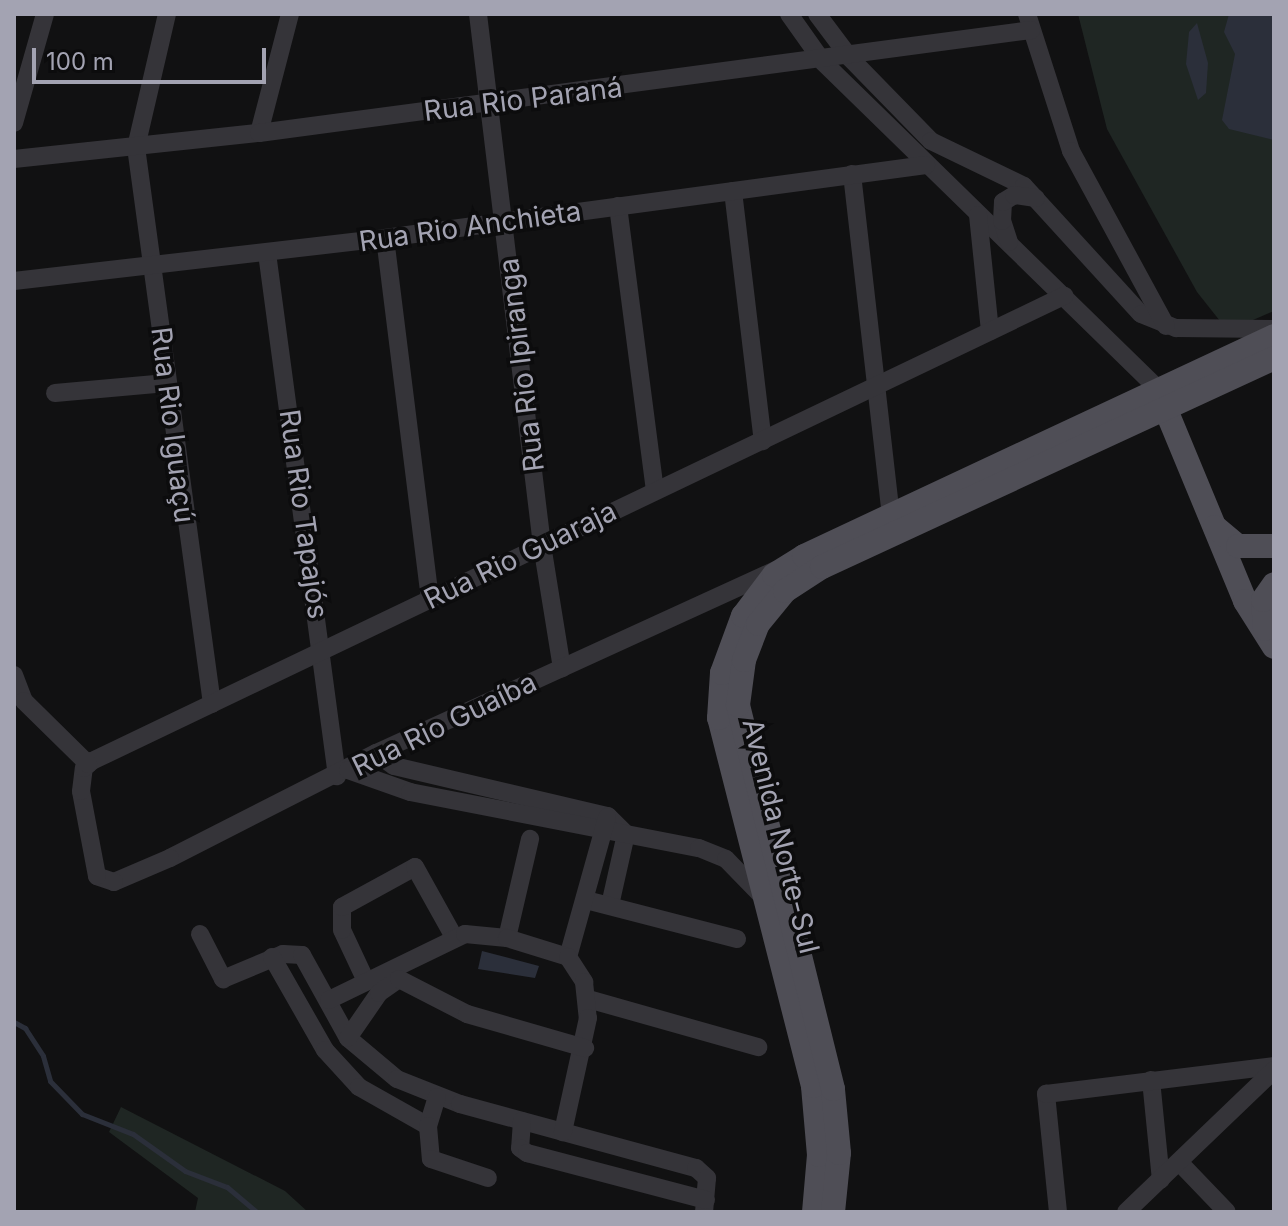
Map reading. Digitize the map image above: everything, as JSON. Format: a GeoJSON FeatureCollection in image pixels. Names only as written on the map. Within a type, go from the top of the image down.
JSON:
{"type":"FeatureCollection","features":[{"type":"Feature","properties":{"kind":"main road"},"geometry":{"type":"LineString","coordinates":[[1262,329],[1274,319]]}},
{"type":"Feature","properties":{"kind":"main road"},"geometry":{"type":"LineString","coordinates":[[1161,397],[1274,336]]}},
{"type":"Feature","properties":{"kind":"main road"},"geometry":{"type":"LineString","coordinates":[[1161,397],[1274,358]]}},
{"type":"Feature","properties":{"kind":"main road"},"geometry":{"type":"LineString","coordinates":[[1161,397],[1213,526],[1271,643]]}},
{"type":"Feature","properties":{"kind":"main road","name":"Avenida Norte-Sul"},"geometry":{"type":"LineString","coordinates":[[814,1212],[819,1155],[816,1106],[722,744],[719,696],[728,652],[743,616],[763,587],[786,566],[891,514],[1161,397]]}},
{"type":"Feature","properties":{"kind":"main road","name":"Avenida Norte-Sul"},"geometry":{"type":"LineString","coordinates":[[833,1212],[839,1153],[833,1089],[742,733],[740,680],[749,643],[772,605],[822,567],[1161,397]]}},
{"type":"Feature","properties":{"kind":"main road"},"geometry":{"type":"LineString","coordinates":[[1213,526],[1238,546],[1274,546]]}},
{"type":"Feature","properties":{"kind":"main road"},"geometry":{"type":"LineString","coordinates":[[1271,643],[1262,607],[1274,584]]}},
{"type":"Feature","properties":{"kind":"street"},"geometry":{"type":"LineString","coordinates":[[14,123],[45,14]]}},
{"type":"Feature","properties":{"kind":"street"},"geometry":{"type":"LineString","coordinates":[[136,147],[167,14]]}},
{"type":"Feature","properties":{"kind":"street"},"geometry":{"type":"LineString","coordinates":[[259,133],[290,14]]}},
{"type":"Feature","properties":{"kind":"street","name":"Rua Rio Ipiranga"},"geometry":{"type":"LineString","coordinates":[[478,14],[542,545],[562,668]]}},
{"type":"Feature","properties":{"kind":"street"},"geometry":{"type":"LineString","coordinates":[[789,14],[823,62],[1064,296],[1161,397]]}},
{"type":"Feature","properties":{"kind":"street"},"geometry":{"type":"LineString","coordinates":[[817,14],[850,58],[931,141],[1012,179],[1036,198],[1119,297],[1166,326],[1262,329]]}},
{"type":"Feature","properties":{"kind":"street"},"geometry":{"type":"LineString","coordinates":[[1029,22],[1066,139],[1166,326]]}},
{"type":"Feature","properties":{"kind":"street","name":"Rua Rio Paraná"},"geometry":{"type":"LineString","coordinates":[[14,159],[259,133],[823,62],[1029,22]]}},
{"type":"Feature","properties":{"kind":"street","name":"Rua Rio Iguaçú"},"geometry":{"type":"LineString","coordinates":[[136,147],[212,704]]}},
{"type":"Feature","properties":{"kind":"street","name":"Rua Rio Anchieta"},"geometry":{"type":"LineString","coordinates":[[14,281],[385,238],[926,165]]}},
{"type":"Feature","properties":{"kind":"street"},"geometry":{"type":"LineString","coordinates":[[852,174],[891,514]]}},
{"type":"Feature","properties":{"kind":"street"},"geometry":{"type":"LineString","coordinates":[[733,191],[763,441]]}},
{"type":"Feature","properties":{"kind":"street"},"geometry":{"type":"LineString","coordinates":[[1009,243],[1002,221],[1003,202],[1014,195],[1036,198]]}},
{"type":"Feature","properties":{"kind":"street"},"geometry":{"type":"LineString","coordinates":[[618,206],[655,490]]}},
{"type":"Feature","properties":{"kind":"street"},"geometry":{"type":"LineString","coordinates":[[978,215],[990,331]]}},
{"type":"Feature","properties":{"kind":"street"},"geometry":{"type":"LineString","coordinates":[[385,238],[430,598]]}},
{"type":"Feature","properties":{"kind":"street","name":"Rua Rio Tapajós"},"geometry":{"type":"LineString","coordinates":[[267,253],[343,773]]}},
{"type":"Feature","properties":{"kind":"street","name":"Rua Rio Guaraja"},"geometry":{"type":"LineString","coordinates":[[88,764],[655,490],[878,389],[1064,296]]}},
{"type":"Feature","properties":{"kind":"street"},"geometry":{"type":"LineString","coordinates":[[55,393],[167,383]]}},
{"type":"Feature","properties":{"kind":"street","name":"Rua Rio Guaíba"},"geometry":{"type":"LineString","coordinates":[[88,764],[81,791],[94,869],[103,882],[170,858],[343,773],[376,753],[786,566]]}},
{"type":"Feature","properties":{"kind":"street"},"geometry":{"type":"LineString","coordinates":[[14,675],[24,701],[88,764]]}},
{"type":"Feature","properties":{"kind":"street"},"geometry":{"type":"LineString","coordinates":[[384,786],[400,744]]}},
{"type":"Feature","properties":{"kind":"street"},"geometry":{"type":"LineString","coordinates":[[376,753],[394,766],[606,822],[626,834],[713,853],[738,869],[765,901]]}},
{"type":"Feature","properties":{"kind":"street"},"geometry":{"type":"LineString","coordinates":[[343,773],[384,786],[606,822]]}},
{"type":"Feature","properties":{"kind":"street"},"geometry":{"type":"LineString","coordinates":[[563,1132],[585,1048],[588,999],[568,957],[606,822]]}},
{"type":"Feature","properties":{"kind":"street"},"geometry":{"type":"LineString","coordinates":[[610,905],[626,834]]}},
{"type":"Feature","properties":{"kind":"street"},"geometry":{"type":"LineString","coordinates":[[507,938],[530,839]]}},
{"type":"Feature","properties":{"kind":"street"},"geometry":{"type":"LineString","coordinates":[[365,979],[342,930],[342,907],[415,867],[454,937]]}},
{"type":"Feature","properties":{"kind":"street"},"geometry":{"type":"LineString","coordinates":[[586,900],[737,939]]}},
{"type":"Feature","properties":{"kind":"street"},"geometry":{"type":"LineString","coordinates":[[200,934],[223,979],[272,957],[289,952],[302,955],[348,1038],[383,1071],[437,1097],[696,1168],[707,1178],[705,1206],[527,1153],[520,1148],[522,1121]]}},
{"type":"Feature","properties":{"kind":"street"},"geometry":{"type":"LineString","coordinates":[[329,1000],[365,979],[454,937],[507,938],[568,957]]}},
{"type":"Feature","properties":{"kind":"street"},"geometry":{"type":"LineString","coordinates":[[272,957],[325,1050],[359,1087],[428,1126]]}},
{"type":"Feature","properties":{"kind":"street"},"geometry":{"type":"LineString","coordinates":[[348,1038],[379,993],[399,979],[467,1014],[585,1048]]}},
{"type":"Feature","properties":{"kind":"street"},"geometry":{"type":"LineString","coordinates":[[588,999],[758,1047]]}},
{"type":"Feature","properties":{"kind":"street"},"geometry":{"type":"LineString","coordinates":[[1058,1212],[1046,1094],[1151,1080],[1271,1077]]}},
{"type":"Feature","properties":{"kind":"street"},"geometry":{"type":"LineString","coordinates":[[1126,1212],[1271,1077]]}},
{"type":"Feature","properties":{"kind":"street"},"geometry":{"type":"LineString","coordinates":[[1151,1080],[1161,1180]]}},
{"type":"Feature","properties":{"kind":"street"},"geometry":{"type":"LineString","coordinates":[[437,1097],[428,1126],[431,1159],[488,1178]]}},
{"type":"Feature","properties":{"kind":"street"},"geometry":{"type":"LineString","coordinates":[[1179,1162],[1227,1212]]}},
{"type":"Feature","properties":{"kind":"shaded area"},"geometry":{"type":"Polygon","coordinates":[[[1078,14],[1274,14],[1274,311],[1253,320],[1220,321],[1197,292],[1107,129],[1078,14]]]}},
{"type":"Feature","properties":{"kind":"shaded area"},"geometry":{"type":"Polygon","coordinates":[[[1229,14],[1274,14],[1274,140],[1229,129],[1222,120],[1235,54],[1224,32],[1229,14]]]}},
{"type":"Feature","properties":{"kind":"shaded area"},"geometry":{"type":"Polygon","coordinates":[[[1197,23],[1208,63],[1206,93],[1198,100],[1186,64],[1189,32],[1197,23]]]}},
{"type":"Feature","properties":{"kind":"shaded area"},"geometry":{"type":"Polygon","coordinates":[[[482,951],[539,966],[535,978],[478,969],[482,951]]]}},
{"type":"Feature","properties":{"kind":"shaded area"},"geometry":{"type":"Polygon","coordinates":[[[121,1107],[285,1191],[308,1212],[195,1212],[198,1198],[109,1132],[121,1107]]]}},
{"type":"Feature","properties":{"kind":"waterway"},"geometry":{"type":"LineString","coordinates":[[14,1022],[25,1028],[43,1056],[50,1081],[82,1114],[133,1134],[185,1171],[227,1187],[257,1212]]}}]}
